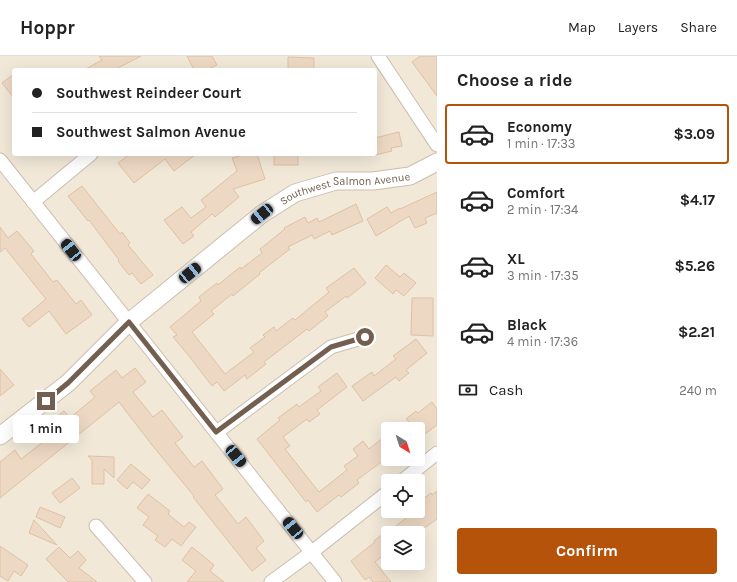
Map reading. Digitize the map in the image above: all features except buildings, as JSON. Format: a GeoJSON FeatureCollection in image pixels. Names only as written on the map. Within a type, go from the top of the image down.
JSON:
{"type":"FeatureCollection","features":[{"type":"Feature","properties":{"kind":"street"},"geometry":{"type":"LineString","coordinates":[[378,56],[437,144]]}},
{"type":"Feature","properties":{"kind":"street"},"geometry":{"type":"LineString","coordinates":[[33,202],[89,156]]}},
{"type":"Feature","properties":{"kind":"street"},"geometry":{"type":"LineString","coordinates":[[0,160],[335,582]]}},
{"type":"Feature","properties":{"kind":"street","name":"Southwest Salmon Avenue"},"geometry":{"type":"LineString","coordinates":[[0,436],[68,383],[129,322],[262,214],[295,194],[336,181],[373,181],[410,176],[437,162]]}},
{"type":"Feature","properties":{"kind":"street"},"geometry":{"type":"LineString","coordinates":[[216,432],[331,347],[365,337]]}},
{"type":"Feature","properties":{"kind":"street"},"geometry":{"type":"LineString","coordinates":[[411,474],[437,453]]}},
{"type":"Feature","properties":{"kind":"street"},"geometry":{"type":"LineString","coordinates":[[271,582],[381,498]]}},
{"type":"Feature","properties":{"kind":"street"},"geometry":{"type":"LineString","coordinates":[[96,526],[145,582]]}},
{"type":"Feature","properties":{"kind":"shaded area"},"geometry":{"type":"Polygon","coordinates":[[[0,56],[437,56],[437,582],[0,582],[0,56]]]}},
{"type":"Feature","properties":{"kind":"route"},"geometry":{"type":"LineString","coordinates":[[46,401],[68,383],[129,322],[216,432],[331,347],[365,337]]}}]}
